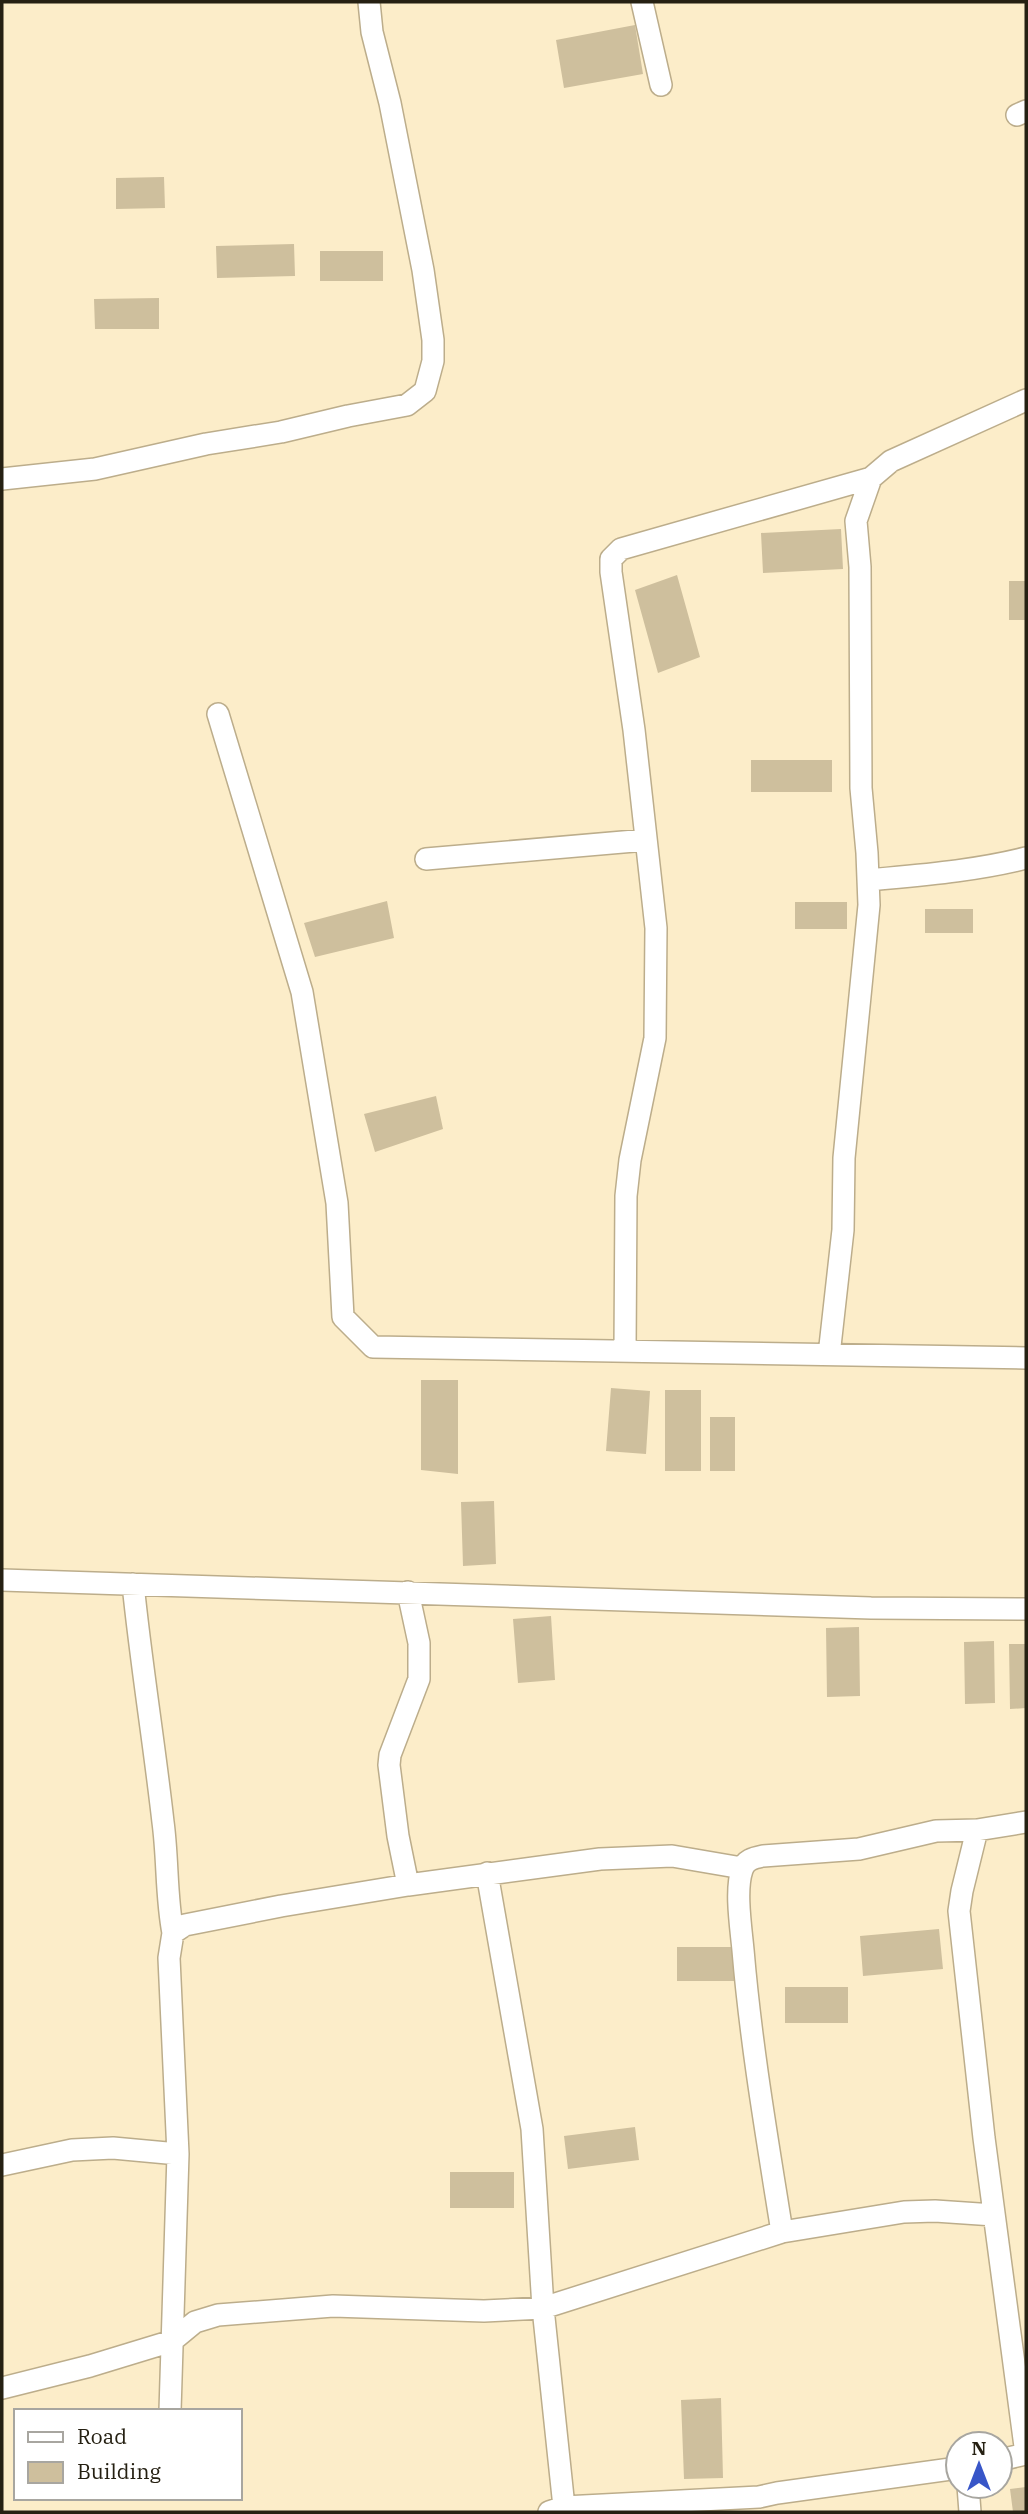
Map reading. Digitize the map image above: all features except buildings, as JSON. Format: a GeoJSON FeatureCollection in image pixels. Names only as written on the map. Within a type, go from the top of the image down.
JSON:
{"type":"FeatureCollection","features":[{"type":"Feature","properties":{"kind":"street"},"geometry":{"type":"LineString","coordinates":[[2,479],[96,469],[206,444],[281,432],[407,405],[425,391],[433,361],[430,317],[390,103],[372,32],[369,2]]}},
{"type":"Feature","properties":{"kind":"street"},"geometry":{"type":"LineString","coordinates":[[642,2],[661,85]]}},
{"type":"Feature","properties":{"kind":"street"},"geometry":{"type":"LineString","coordinates":[[625,1351],[626,1196],[630,1160],[655,1038],[656,928],[634,730],[611,559],[621,549],[871,478],[891,461],[1026,400]]}},
{"type":"Feature","properties":{"kind":"street"},"geometry":{"type":"LineString","coordinates":[[829,1354],[843,1230],[844,1158],[869,905],[861,788],[860,567],[856,521],[871,478]]}},
{"type":"Feature","properties":{"kind":"street"},"geometry":{"type":"LineString","coordinates":[[218,714],[302,992],[337,1203],[343,1317],[373,1347],[1026,1358]]}},
{"type":"Feature","properties":{"kind":"street"},"geometry":{"type":"LineString","coordinates":[[426,859],[646,840]]}},
{"type":"Feature","properties":{"kind":"street"},"geometry":{"type":"LineString","coordinates":[[869,880],[952,871],[1026,858]]}},
{"type":"Feature","properties":{"kind":"street"},"geometry":{"type":"LineString","coordinates":[[2,1580],[870,1608],[1026,1609]]}},
{"type":"Feature","properties":{"kind":"street"},"geometry":{"type":"LineString","coordinates":[[133,1584],[140,1660],[149,1702],[166,1840],[173,1933],[169,1977],[178,2154],[170,2409]]}},
{"type":"Feature","properties":{"kind":"street"},"geometry":{"type":"LineString","coordinates":[[408,1592],[419,1643],[419,1679],[390,1755],[389,1765],[398,1836],[408,1885]]}},
{"type":"Feature","properties":{"kind":"street"},"geometry":{"type":"LineString","coordinates":[[782,2232],[749,2022],[741,1926],[742,1868],[752,1859],[763,1856],[859,1850],[936,1830],[977,1830],[1026,1822]]}},
{"type":"Feature","properties":{"kind":"street"},"geometry":{"type":"LineString","coordinates":[[977,1830],[959,1911],[994,2215],[1026,2454]]}},
{"type":"Feature","properties":{"kind":"street"},"geometry":{"type":"LineString","coordinates":[[173,1933],[194,1922],[408,1885],[600,1859],[672,1856],[742,1868]]}},
{"type":"Feature","properties":{"kind":"street"},"geometry":{"type":"LineString","coordinates":[[487,1873],[532,2129],[557,2510],[758,2505],[777,2493],[944,2470]]}},
{"type":"Feature","properties":{"kind":"street"},"geometry":{"type":"LineString","coordinates":[[2,2165],[72,2150],[113,2147],[178,2154]]}},
{"type":"Feature","properties":{"kind":"street"},"geometry":{"type":"LineString","coordinates":[[2,2388],[90,2366],[172,2341],[195,2322],[218,2315],[333,2306],[484,2311],[543,2308],[782,2232],[904,2212],[994,2215]]}}]}
